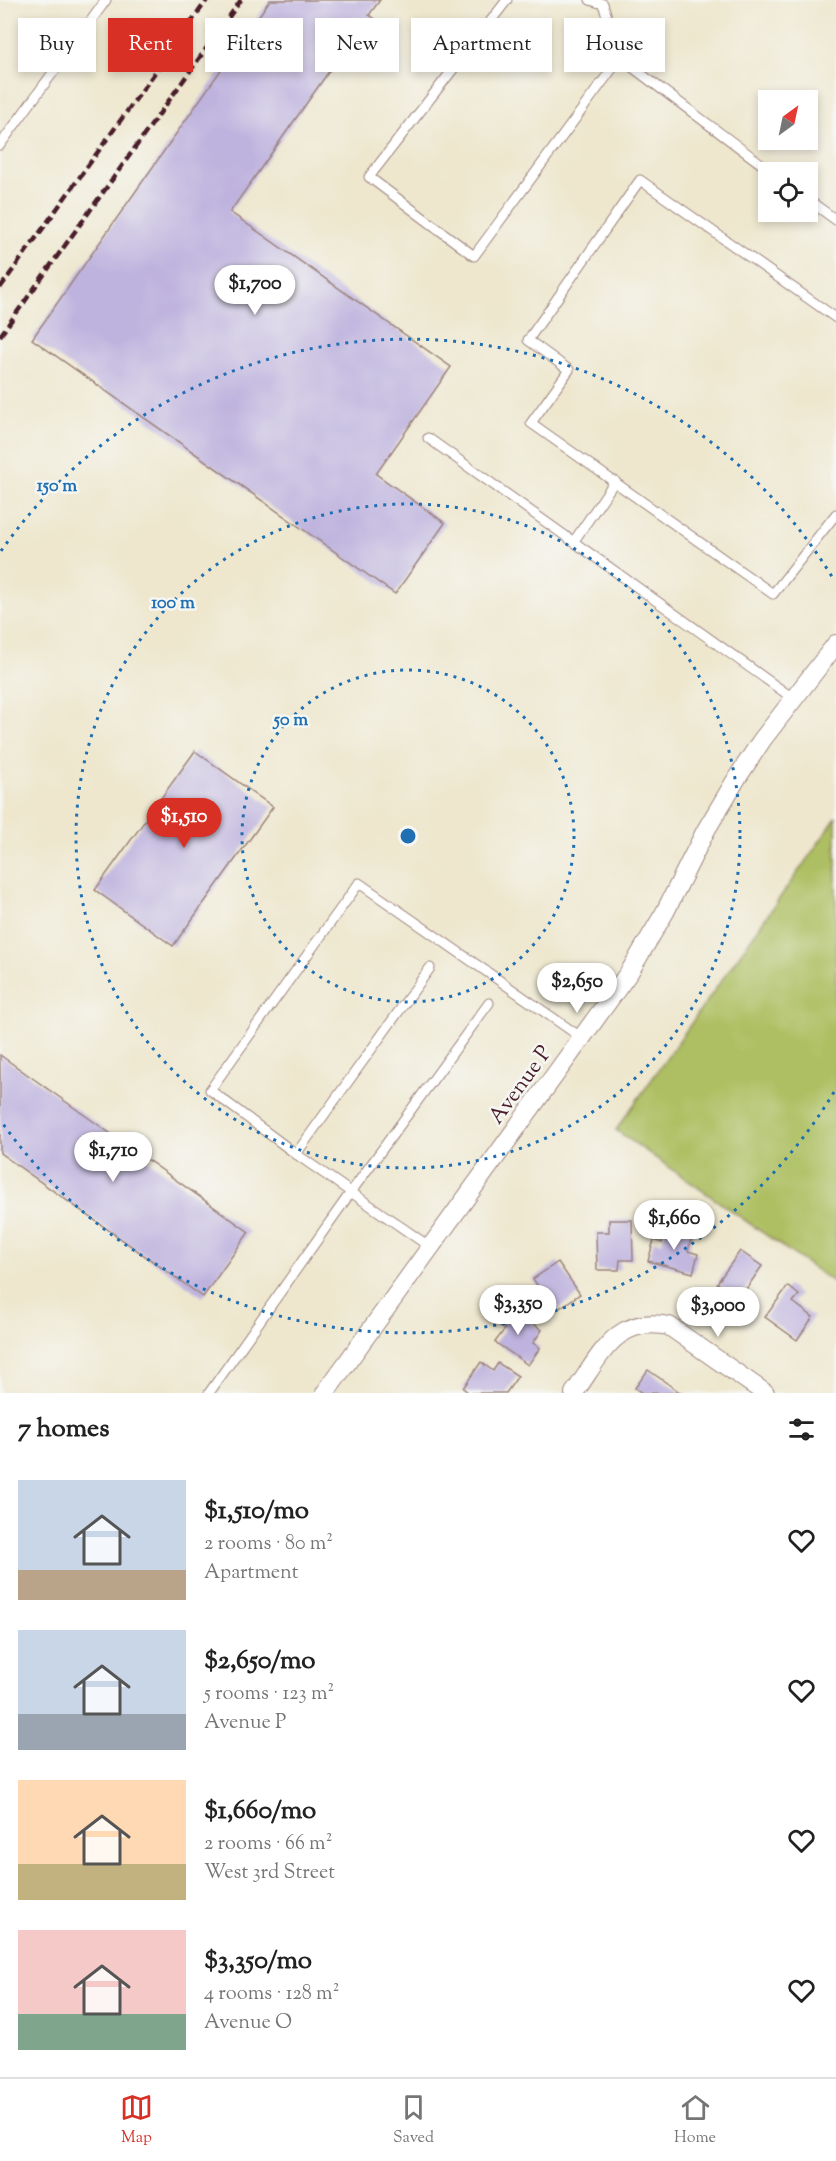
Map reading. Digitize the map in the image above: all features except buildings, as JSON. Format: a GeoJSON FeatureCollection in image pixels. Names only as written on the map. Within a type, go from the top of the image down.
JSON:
{"type":"FeatureCollection","features":[{"type":"Feature","properties":{"kind":"street","name":"Avenue P"},"geometry":{"type":"LineString","coordinates":[[325,1393],[630,970],[665,912],[706,830],[737,778],[836,644]]}},
{"type":"Feature","properties":{"kind":"street"},"geometry":{"type":"LineString","coordinates":[[574,1393],[621,1332],[635,1325],[653,1323],[669,1326],[765,1393]]}},
{"type":"Feature","properties":{"kind":"lane"},"geometry":{"type":"LineString","coordinates":[[0,145],[106,0]]}},
{"type":"Feature","properties":{"kind":"lane"},"geometry":{"type":"LineString","coordinates":[[507,0],[369,177],[474,256],[610,72]]}},
{"type":"Feature","properties":{"kind":"lane"},"geometry":{"type":"LineString","coordinates":[[590,0],[604,2],[609,18]]}},
{"type":"Feature","properties":{"kind":"lane"},"geometry":{"type":"LineString","coordinates":[[639,72],[759,162]]}},
{"type":"Feature","properties":{"kind":"lane"},"geometry":{"type":"LineString","coordinates":[[836,318],[640,180],[528,340],[569,370],[531,423],[773,594],[836,514]]}},
{"type":"Feature","properties":{"kind":"lane"},"geometry":{"type":"LineString","coordinates":[[818,207],[836,220]]}},
{"type":"Feature","properties":{"kind":"lane"},"geometry":{"type":"LineString","coordinates":[[428,438],[794,699]]}},
{"type":"Feature","properties":{"kind":"lane"},"geometry":{"type":"LineString","coordinates":[[574,542],[615,481]]}},
{"type":"Feature","properties":{"kind":"lane"},"geometry":{"type":"LineString","coordinates":[[430,1247],[296,1154],[210,1090],[360,883],[582,1038]]}},
{"type":"Feature","properties":{"kind":"lane"},"geometry":{"type":"LineString","coordinates":[[296,1154],[430,968]]}},
{"type":"Feature","properties":{"kind":"lane"},"geometry":{"type":"LineString","coordinates":[[209,1393],[351,1192],[489,1003]]}},
{"type":"Feature","properties":{"kind":"green space"},"geometry":{"type":"Polygon","coordinates":[[[836,818],[836,1284],[616,1130],[836,818]]]}},
{"type":"Feature","properties":{"kind":"railway"},"geometry":{"type":"LineString","coordinates":[[0,288],[207,0]]}},
{"type":"Feature","properties":{"kind":"railway"},"geometry":{"type":"LineString","coordinates":[[0,336],[241,0]]}}]}
